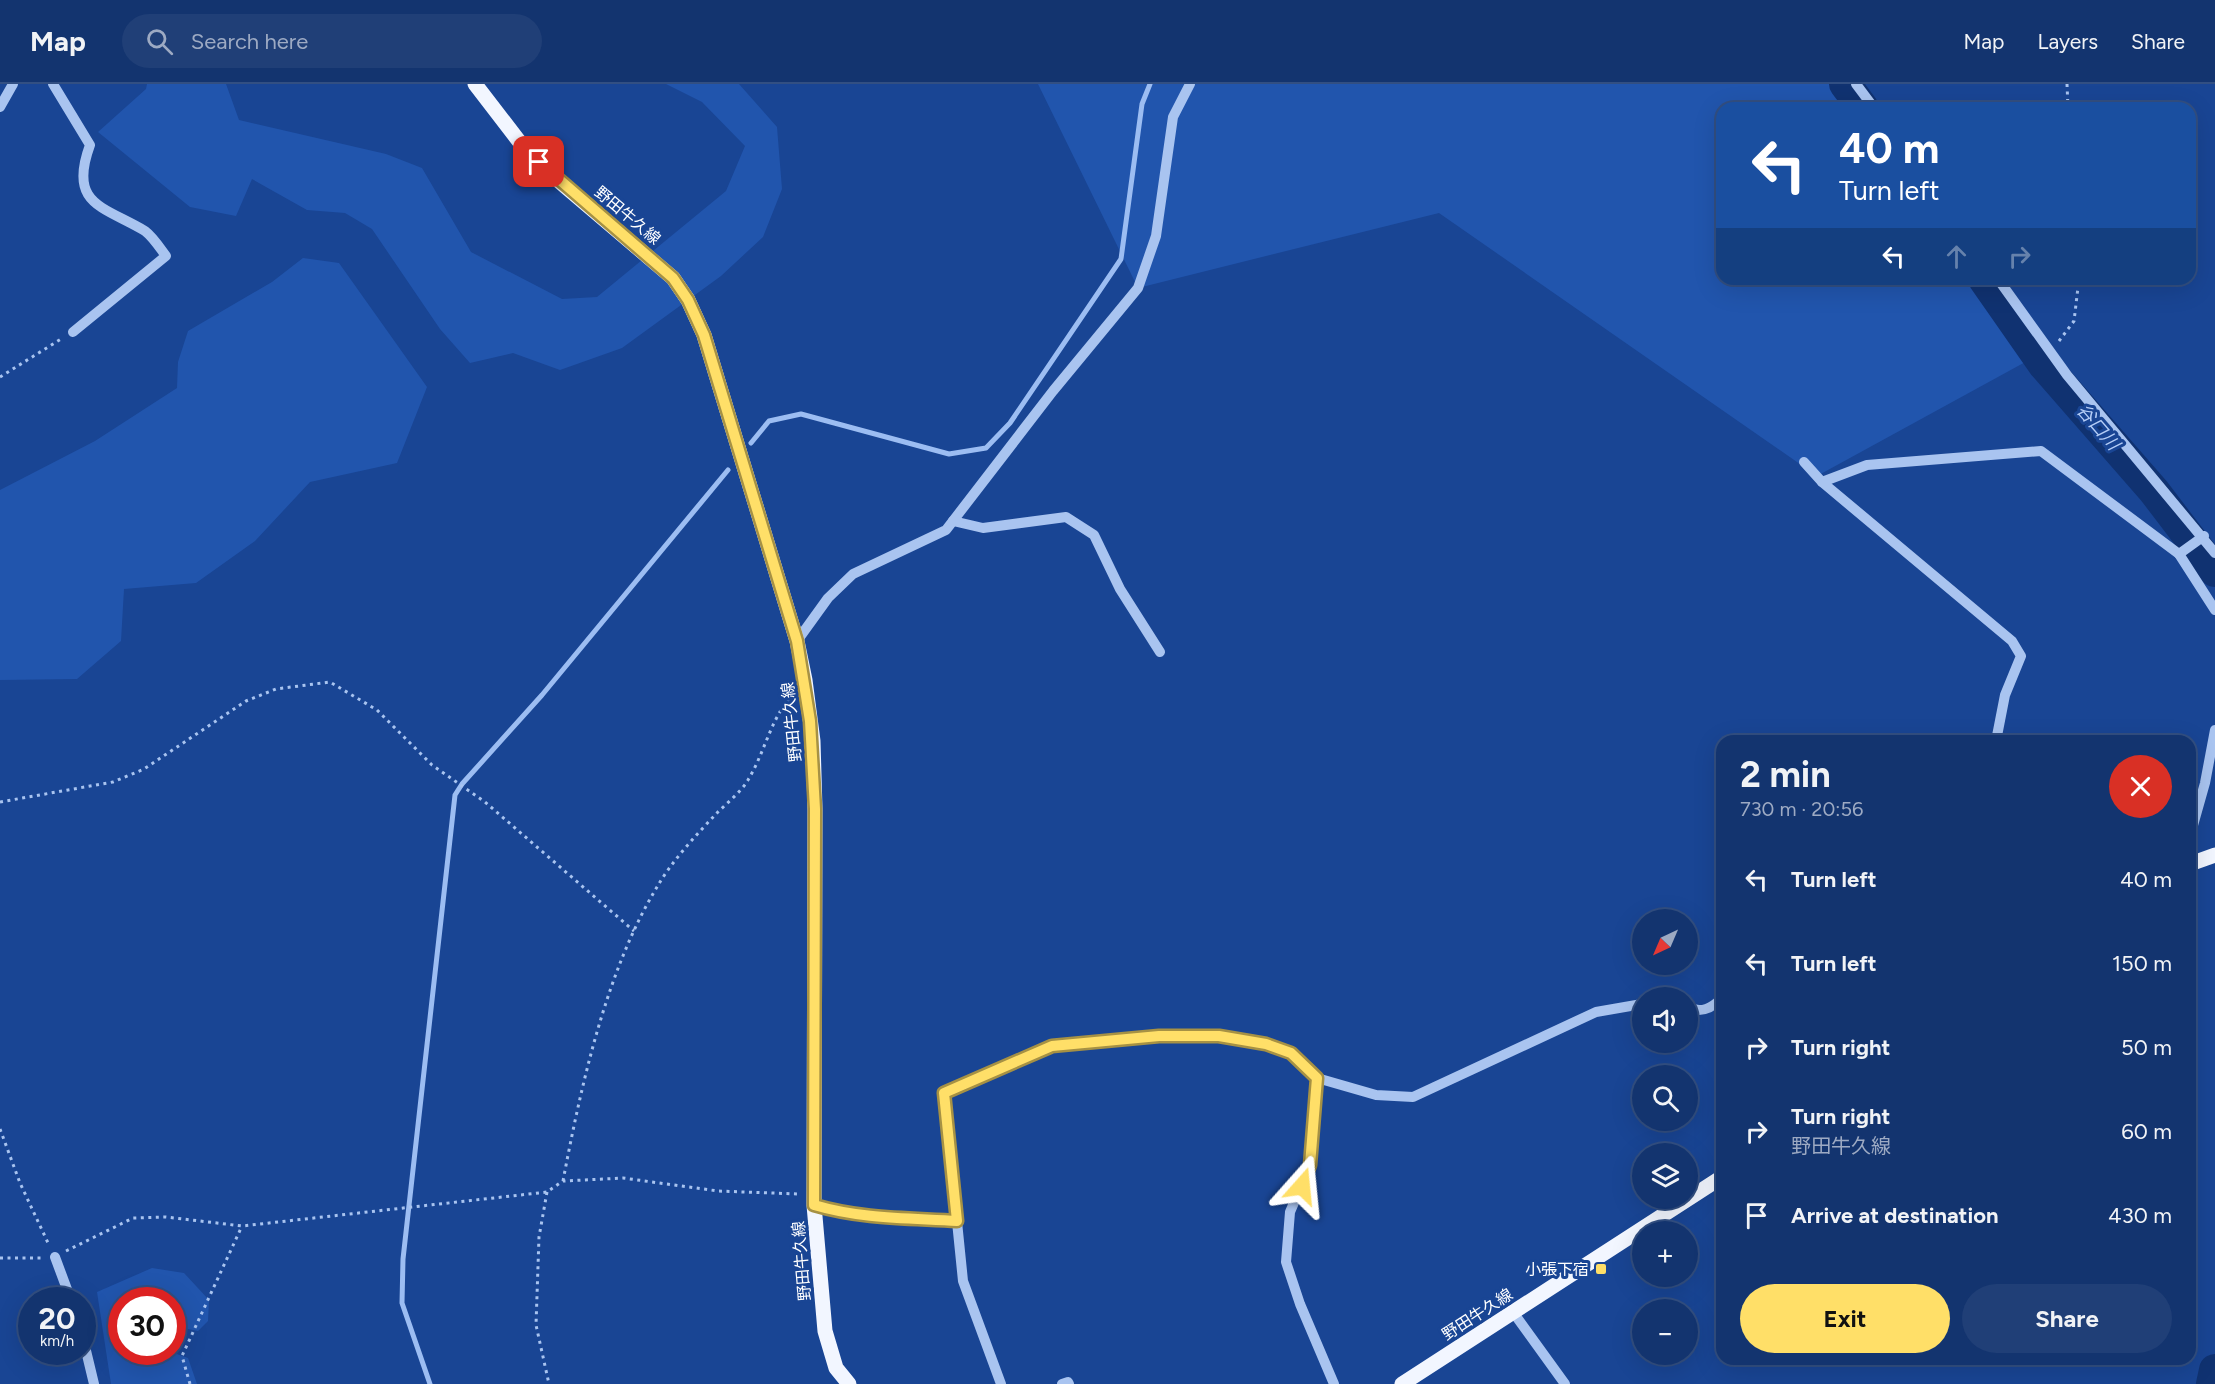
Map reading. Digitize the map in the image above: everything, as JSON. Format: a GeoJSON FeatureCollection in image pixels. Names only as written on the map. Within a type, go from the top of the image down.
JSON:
{"type":"FeatureCollection","features":[{"type":"Feature","properties":{"kind":"main road","name":"野田牛久線"},"geometry":{"type":"LineString","coordinates":[[475,84],[505,126],[525,149],[553,176],[658,264],[673,278],[688,300],[704,335],[797,641],[813,741],[815,809],[814,1200],[825,1331],[836,1368],[849,1384]]}},
{"type":"Feature","properties":{"kind":"main road"},"geometry":{"type":"LineString","coordinates":[[2196,861],[2215,855]]}},
{"type":"Feature","properties":{"kind":"main road","name":"野田牛久線"},"geometry":{"type":"LineString","coordinates":[[1402,1384],[1716,1181]]}},
{"type":"Feature","properties":{"kind":"street"},"geometry":{"type":"LineString","coordinates":[[0,107],[13,84]]}},
{"type":"Feature","properties":{"kind":"street"},"geometry":{"type":"LineString","coordinates":[[52,84],[90,145],[81,168],[86,192],[104,211],[147,233],[166,256],[73,332]]}},
{"type":"Feature","properties":{"kind":"street"},"geometry":{"type":"LineString","coordinates":[[797,641],[828,598],[853,574],[946,530],[1053,391],[1138,288],[1156,236],[1173,117],[1190,84]]}},
{"type":"Feature","properties":{"kind":"street"},"geometry":{"type":"LineString","coordinates":[[1856,84],[1870,102]]}},
{"type":"Feature","properties":{"kind":"street"},"geometry":{"type":"LineString","coordinates":[[2002,285],[2051,352],[2215,553]]}},
{"type":"Feature","properties":{"kind":"street"},"geometry":{"type":"LineString","coordinates":[[1822,482],[1867,465],[2041,451],[2179,554],[2215,610]]}},
{"type":"Feature","properties":{"kind":"street"},"geometry":{"type":"LineString","coordinates":[[1804,462],[1822,482],[2012,641],[2021,656],[2005,695],[1997,735]]}},
{"type":"Feature","properties":{"kind":"street"},"geometry":{"type":"LineString","coordinates":[[953,521],[983,528],[1066,517],[1094,535],[1120,589],[1160,652]]}},
{"type":"Feature","properties":{"kind":"street"},"geometry":{"type":"LineString","coordinates":[[2179,554],[2204,537]]}},
{"type":"Feature","properties":{"kind":"street"},"geometry":{"type":"LineString","coordinates":[[2196,815],[2205,783],[2215,730]]}},
{"type":"Feature","properties":{"kind":"street"},"geometry":{"type":"LineString","coordinates":[[1698,1010],[1707,1009],[1716,1002]]}},
{"type":"Feature","properties":{"kind":"street"},"geometry":{"type":"LineString","coordinates":[[1001,1384],[963,1281],[944,1093],[1052,1046],[1159,1036],[1219,1036],[1266,1044],[1291,1053],[1317,1078],[1376,1095],[1413,1097],[1596,1012],[1632,1006]]}},
{"type":"Feature","properties":{"kind":"street"},"geometry":{"type":"LineString","coordinates":[[1317,1078],[1310,1165],[1290,1212],[1286,1262],[1300,1304],[1334,1384]]}},
{"type":"Feature","properties":{"kind":"street"},"geometry":{"type":"LineString","coordinates":[[814,1200],[843,1213],[880,1218],[957,1221]]}},
{"type":"Feature","properties":{"kind":"street"},"geometry":{"type":"LineString","coordinates":[[55,1257],[66,1287]]}},
{"type":"Feature","properties":{"kind":"street"},"geometry":{"type":"LineString","coordinates":[[1513,1312],[1565,1384]]}},
{"type":"Feature","properties":{"kind":"street"},"geometry":{"type":"LineString","coordinates":[[89,1365],[94,1384]]}},
{"type":"Feature","properties":{"kind":"street"},"geometry":{"type":"LineString","coordinates":[[1062,1384],[1068,1382],[1069,1384]]}},
{"type":"Feature","properties":{"kind":"path"},"geometry":{"type":"LineString","coordinates":[[2067,84],[2068,102]]}},
{"type":"Feature","properties":{"kind":"path"},"geometry":{"type":"LineString","coordinates":[[2051,352],[2074,321],[2078,285]]}},
{"type":"Feature","properties":{"kind":"path"},"geometry":{"type":"LineString","coordinates":[[0,377],[73,332]]}},
{"type":"Feature","properties":{"kind":"path"},"geometry":{"type":"LineString","coordinates":[[562,1181],[580,1090],[602,1018],[634,931],[658,886],[711,819],[747,781],[779,710],[805,680]]}},
{"type":"Feature","properties":{"kind":"path"},"geometry":{"type":"LineString","coordinates":[[0,802],[113,782],[144,769],[246,701],[276,689],[330,682],[377,710],[432,765],[484,802],[634,931]]}},
{"type":"Feature","properties":{"kind":"path"},"geometry":{"type":"LineString","coordinates":[[0,1129],[20,1183],[55,1257]]}},
{"type":"Feature","properties":{"kind":"path"},"geometry":{"type":"LineString","coordinates":[[0,1258],[55,1257],[133,1218],[166,1217],[242,1226],[547,1192],[562,1181],[623,1178],[718,1191],[814,1200]]}},
{"type":"Feature","properties":{"kind":"path"},"geometry":{"type":"LineString","coordinates":[[547,1192],[539,1237],[536,1325],[549,1384]]}},
{"type":"Feature","properties":{"kind":"path"},"geometry":{"type":"LineString","coordinates":[[190,1384],[182,1356],[242,1226]]}},
{"type":"Feature","properties":{"kind":"shaded area"},"geometry":{"type":"Polygon","coordinates":[[[147,84],[226,84],[239,120],[386,154],[422,168],[471,252],[562,299],[597,297],[726,191],[745,146],[702,102],[666,84],[739,84],[777,127],[782,189],[763,237],[721,276],[622,348],[560,370],[513,353],[470,363],[440,329],[372,229],[345,213],[307,210],[252,179],[236,216],[190,207],[98,132],[146,89],[147,84]]]}},
{"type":"Feature","properties":{"kind":"shaded area"},"geometry":{"type":"Polygon","coordinates":[[[1038,84],[1838,84],[1852,102],[1716,102],[1716,285],[1986,285],[2038,355],[1817,476],[1439,213],[1138,288],[1038,84]]]}},
{"type":"Feature","properties":{"kind":"shaded area"},"geometry":{"type":"Polygon","coordinates":[[[303,258],[339,263],[427,387],[397,463],[310,482],[255,541],[196,583],[124,589],[121,641],[77,679],[0,680],[0,490],[95,441],[177,388],[178,362],[188,331],[272,282],[303,258]]]}},
{"type":"Feature","properties":{"kind":"shaded area"},"geometry":{"type":"Polygon","coordinates":[[[152,1268],[184,1273],[209,1300],[208,1321],[198,1331],[186,1329],[186,1287],[108,1287],[152,1268]]]}},
{"type":"Feature","properties":{"kind":"shaded area"},"geometry":{"type":"Polygon","coordinates":[[[108,1287],[108,1364],[97,1292],[108,1287]]]}},
{"type":"Feature","properties":{"kind":"shaded area"},"geometry":{"type":"Polygon","coordinates":[[[186,1357],[197,1384],[111,1384],[108,1365],[186,1365],[186,1357]]]}},
{"type":"Feature","properties":{"kind":"waterway"},"geometry":{"type":"LineString","coordinates":[[751,443],[769,421],[801,414],[949,454],[986,448],[1010,423],[1121,259],[1142,104],[1150,84]]}},
{"type":"Feature","properties":{"kind":"waterway","name":"谷口川"},"geometry":{"type":"LineString","coordinates":[[1845,84],[1858,102]]}},
{"type":"Feature","properties":{"kind":"waterway","name":"谷口川"},"geometry":{"type":"LineString","coordinates":[[1988,285],[2044,365],[2154,491],[2215,571]]}},
{"type":"Feature","properties":{"kind":"waterway"},"geometry":{"type":"LineString","coordinates":[[430,1384],[402,1303],[403,1259],[455,795],[462,784],[542,695],[728,470]]}},
{"type":"Feature","properties":{"kind":"waterway","name":"谷口川"},"geometry":{"type":"LineString","coordinates":[[2212,1384],[2215,1370]]}},
{"type":"Feature","properties":{"kind":"place","name":"小張下宿"},"geometry":{"type":"Point","coordinates":[1601,1269]}},
{"type":"Feature","properties":{"kind":"route"},"geometry":{"type":"LineString","coordinates":[[539,162],[651,257],[673,278],[688,300],[704,335],[797,641],[813,741],[815,809],[814,1205],[843,1213],[880,1218],[957,1221],[944,1093],[1052,1046],[1159,1036],[1219,1036],[1266,1044],[1291,1053],[1317,1078],[1310,1165],[1302,1186]]}}]}
